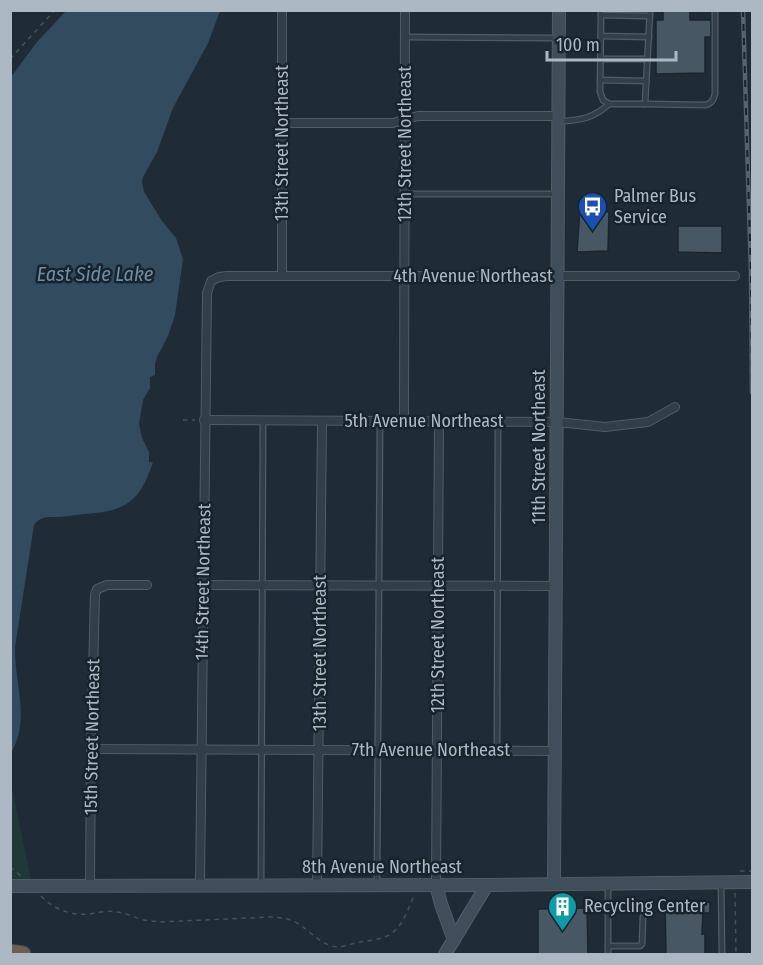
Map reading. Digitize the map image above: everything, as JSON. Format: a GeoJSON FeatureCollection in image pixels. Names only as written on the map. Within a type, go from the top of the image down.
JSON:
{"type":"FeatureCollection","features":[{"type":"Feature","properties":{"kind":"highway"},"geometry":{"type":"LineString","coordinates":[[10,952],[23,954]]}},
{"type":"Feature","properties":{"kind":"street","name":"13th Street Northeast"},"geometry":{"type":"LineString","coordinates":[[282,10],[282,276]]}},
{"type":"Feature","properties":{"kind":"street","name":"12th Street Northeast"},"geometry":{"type":"LineString","coordinates":[[404,420],[405,10]]}},
{"type":"Feature","properties":{"kind":"street","name":"11th Street Northeast"},"geometry":{"type":"LineString","coordinates":[[554,884],[559,10]]}},
{"type":"Feature","properties":{"kind":"street"},"geometry":{"type":"LineString","coordinates":[[282,123],[393,123],[418,116],[559,119]]}},
{"type":"Feature","properties":{"kind":"street","name":"4th Avenue Northeast"},"geometry":{"type":"LineString","coordinates":[[211,280],[227,276],[735,276]]}},
{"type":"Feature","properties":{"kind":"street","name":"14th Street Northeast"},"geometry":{"type":"LineString","coordinates":[[200,885],[204,420],[207,293],[211,280]]}},
{"type":"Feature","properties":{"kind":"street","name":"5th Avenue Northeast"},"geometry":{"type":"LineString","coordinates":[[204,420],[558,422],[605,427],[648,422],[675,407]]}},
{"type":"Feature","properties":{"kind":"street","name":"13th Street Northeast"},"geometry":{"type":"LineString","coordinates":[[317,885],[322,420]]}},
{"type":"Feature","properties":{"kind":"street","name":"12th Street Northeast"},"geometry":{"type":"LineString","coordinates":[[436,885],[439,421]]}},
{"type":"Feature","properties":{"kind":"street","name":"15th Street Northeast"},"geometry":{"type":"LineString","coordinates":[[90,885],[95,599],[97,589],[107,585],[147,585]]}},
{"type":"Feature","properties":{"kind":"street"},"geometry":{"type":"LineString","coordinates":[[202,585],[556,586]]}},
{"type":"Feature","properties":{"kind":"street","name":"7th Avenue Northeast"},"geometry":{"type":"LineString","coordinates":[[91,749],[555,751]]}},
{"type":"Feature","properties":{"kind":"street","name":"8th Avenue Northeast"},"geometry":{"type":"LineString","coordinates":[[10,886],[608,884],[721,882],[739,876],[753,882]]}},
{"type":"Feature","properties":{"kind":"street"},"geometry":{"type":"LineString","coordinates":[[420,885],[441,904]]}},
{"type":"Feature","properties":{"kind":"street"},"geometry":{"type":"LineString","coordinates":[[436,885],[454,940]]}},
{"type":"Feature","properties":{"kind":"street"},"geometry":{"type":"LineString","coordinates":[[445,954],[487,885]]}},
{"type":"Feature","properties":{"kind":"lane"},"geometry":{"type":"LineString","coordinates":[[645,104],[650,13],[601,13],[600,92],[603,100],[609,104],[705,105],[712,101],[715,93],[715,10]]}},
{"type":"Feature","properties":{"kind":"lane"},"geometry":{"type":"LineString","coordinates":[[601,36],[649,37]]}},
{"type":"Feature","properties":{"kind":"lane"},"geometry":{"type":"LineString","coordinates":[[405,37],[559,38]]}},
{"type":"Feature","properties":{"kind":"lane"},"geometry":{"type":"LineString","coordinates":[[601,59],[647,60]]}},
{"type":"Feature","properties":{"kind":"lane"},"geometry":{"type":"LineString","coordinates":[[600,80],[646,81]]}},
{"type":"Feature","properties":{"kind":"lane"},"geometry":{"type":"LineString","coordinates":[[559,119],[574,121],[590,117],[609,104]]}},
{"type":"Feature","properties":{"kind":"lane"},"geometry":{"type":"LineString","coordinates":[[405,194],[559,194]]}},
{"type":"Feature","properties":{"kind":"lane"},"geometry":{"type":"LineString","coordinates":[[261,885],[263,420]]}},
{"type":"Feature","properties":{"kind":"lane"},"geometry":{"type":"LineString","coordinates":[[377,885],[380,420]]}},
{"type":"Feature","properties":{"kind":"lane"},"geometry":{"type":"LineString","coordinates":[[497,750],[498,421]]}},
{"type":"Feature","properties":{"kind":"lane"},"geometry":{"type":"LineString","coordinates":[[721,882],[722,954]]}},
{"type":"Feature","properties":{"kind":"lane"},"geometry":{"type":"LineString","coordinates":[[608,884],[608,954]]}},
{"type":"Feature","properties":{"kind":"lane"},"geometry":{"type":"LineString","coordinates":[[608,946],[640,946],[643,917]]}},
{"type":"Feature","properties":{"kind":"path"},"geometry":{"type":"LineString","coordinates":[[10,59],[55,10]]}},
{"type":"Feature","properties":{"kind":"path"},"geometry":{"type":"LineString","coordinates":[[183,420],[204,420]]}},
{"type":"Feature","properties":{"kind":"path"},"geometry":{"type":"LineString","coordinates":[[736,954],[735,894],[739,876],[753,871]]}},
{"type":"Feature","properties":{"kind":"path"},"geometry":{"type":"LineString","coordinates":[[33,886],[46,902],[72,913],[120,912],[145,921],[159,922],[287,918],[324,943],[340,947],[380,939],[394,932],[401,925],[420,885]]}},
{"type":"Feature","properties":{"kind":"green space"},"geometry":{"type":"Polygon","coordinates":[[[11,783],[31,880],[11,880],[11,783]]]}},
{"type":"Feature","properties":{"kind":"water","name":"East Side Lake"},"geometry":{"type":"Polygon","coordinates":[[[66,11],[220,11],[208,43],[173,108],[157,152],[142,182],[144,192],[176,238],[183,259],[175,315],[168,336],[157,357],[155,375],[150,377],[150,388],[143,400],[139,424],[142,438],[149,452],[149,462],[153,462],[137,495],[122,507],[100,513],[44,518],[34,525],[15,647],[21,714],[17,740],[11,753],[11,77],[37,42],[66,11]]]}},
{"type":"Feature","properties":{"kind":"building"},"geometry":{"type":"Polygon","coordinates":[[[663,10],[690,10],[690,20],[711,20],[711,37],[705,37],[705,73],[656,74],[656,20],[663,20],[663,10]]]}},
{"type":"Feature","properties":{"kind":"building","name":"Palmer Bus Service"},"geometry":{"type":"Polygon","coordinates":[[[580,208],[609,212],[608,251],[577,252],[580,208]]]}},
{"type":"Feature","properties":{"kind":"building"},"geometry":{"type":"Polygon","coordinates":[[[678,226],[722,226],[722,253],[678,252],[678,226]]]}},
{"type":"Feature","properties":{"kind":"building"},"geometry":{"type":"Polygon","coordinates":[[[710,902],[710,913],[703,913],[702,934],[705,934],[705,954],[666,954],[665,903],[710,902]]]}},
{"type":"Feature","properties":{"kind":"building","name":"Recycling Center"},"geometry":{"type":"Polygon","coordinates":[[[587,908],[588,954],[538,954],[538,909],[587,908]]]}},
{"type":"Feature","properties":{"kind":"railway"},"geometry":{"type":"LineString","coordinates":[[743,10],[752,392]]}},
{"type":"Feature","properties":{"kind":"place","name":"Palmer Bus Service"},"geometry":{"type":"Point","coordinates":[593,232]}},
{"type":"Feature","properties":{"kind":"place","name":"Recycling Center"},"geometry":{"type":"Point","coordinates":[563,932]}}]}
